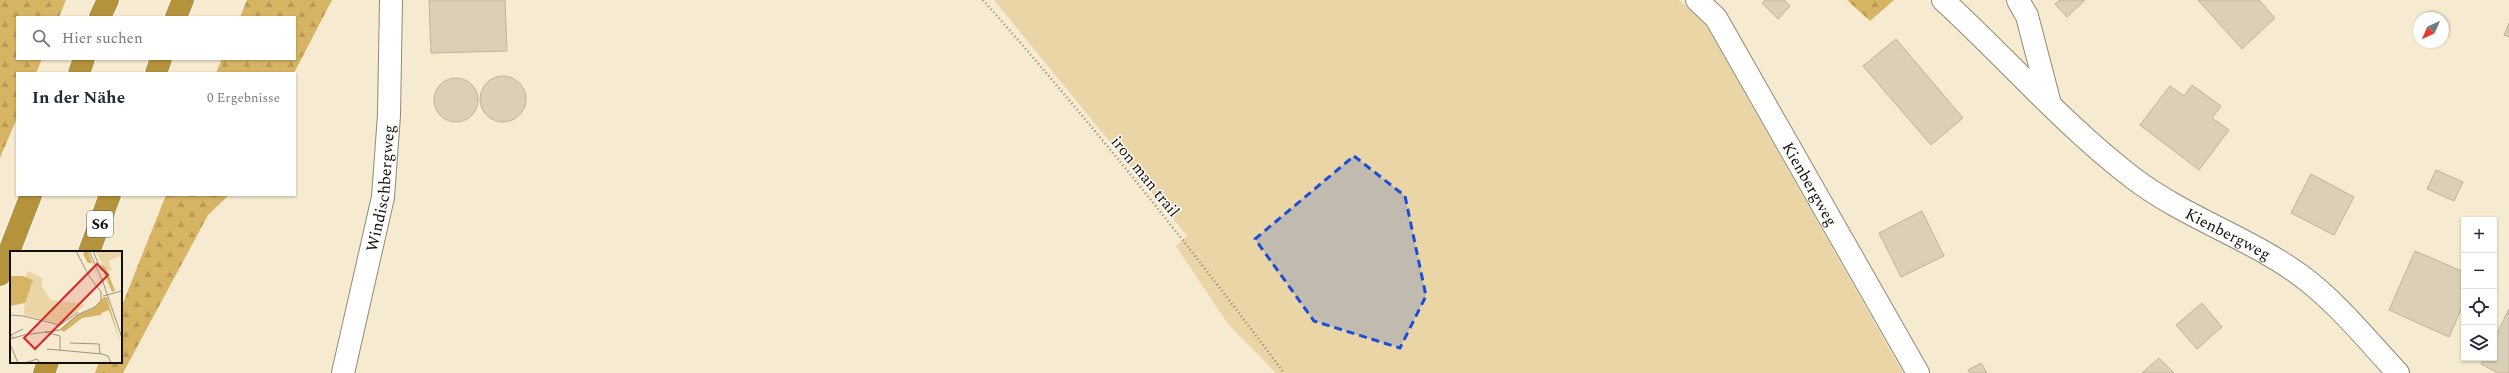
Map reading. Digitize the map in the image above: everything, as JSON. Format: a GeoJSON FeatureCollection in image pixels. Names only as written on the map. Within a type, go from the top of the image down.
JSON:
{"type":"FeatureCollection","features":[{"type":"Feature","properties":{"kind":"highway"},"geometry":{"type":"LineString","coordinates":[[100,16],[108,0]]}},
{"type":"Feature","properties":{"kind":"highway"},"geometry":{"type":"LineString","coordinates":[[176,16],[183,0]]}},
{"type":"Feature","properties":{"kind":"highway"},"geometry":{"type":"LineString","coordinates":[[78,72],[84,60]]}},
{"type":"Feature","properties":{"kind":"highway"},"geometry":{"type":"LineString","coordinates":[[156,72],[161,60]]}},
{"type":"Feature","properties":{"kind":"highway"},"geometry":{"type":"LineString","coordinates":[[0,275],[31,196]]}},
{"type":"Feature","properties":{"kind":"highway","name":"S6"},"geometry":{"type":"LineString","coordinates":[[89,251],[110,196]]}},
{"type":"Feature","properties":{"kind":"highway"},"geometry":{"type":"LineString","coordinates":[[44,373],[48,363]]}},
{"type":"Feature","properties":{"kind":"street","name":"Windischbergweg"},"geometry":{"type":"LineString","coordinates":[[343,373],[382,197],[389,115],[391,0]]}},
{"type":"Feature","properties":{"kind":"street","name":"Kienbergweg"},"geometry":{"type":"LineString","coordinates":[[1697,0],[1716,18],[1918,373]]}},
{"type":"Feature","properties":{"kind":"street","name":"Kienbergweg"},"geometry":{"type":"LineString","coordinates":[[1943,0],[2050,105],[2133,178],[2190,214],[2250,245],[2300,275],[2346,317],[2398,373]]}},
{"type":"Feature","properties":{"kind":"street"},"geometry":{"type":"LineString","coordinates":[[2018,0],[2027,16],[2050,105]]}},
{"type":"Feature","properties":{"kind":"path","name":"iron man trail"},"geometry":{"type":"LineString","coordinates":[[983,0],[1047,72],[1218,284],[1284,373]]}},
{"type":"Feature","properties":{"kind":"highlighted area"},"geometry":{"type":"Polygon","coordinates":[[[1354,156],[1405,196],[1426,296],[1400,348],[1314,321],[1255,239],[1354,156]]]}},
{"type":"Feature","properties":{"kind":"shaded area"},"geometry":{"type":"Polygon","coordinates":[[[994,0],[1679,0],[1706,25],[1903,373],[1276,373],[1228,324],[1176,246],[1187,236],[994,0]]]}},
{"type":"Feature","properties":{"kind":"green space"},"geometry":{"type":"Polygon","coordinates":[[[0,0],[66,0],[59,16],[16,16],[16,60],[42,60],[36,72],[16,72],[16,120],[0,158],[0,0]]]}},
{"type":"Feature","properties":{"kind":"green space"},"geometry":{"type":"Polygon","coordinates":[[[247,0],[332,0],[295,72],[216,72],[222,60],[296,60],[296,16],[240,16],[247,0]]]}},
{"type":"Feature","properties":{"kind":"green space"},"geometry":{"type":"Polygon","coordinates":[[[1847,0],[1894,0],[1870,21],[1847,0]]]}},
{"type":"Feature","properties":{"kind":"green space"},"geometry":{"type":"Polygon","coordinates":[[[166,196],[228,196],[208,215],[123,373],[95,373],[99,363],[122,363],[122,305],[166,196]]]}},
{"type":"Feature","properties":{"kind":"building"},"geometry":{"type":"Polygon","coordinates":[[[429,0],[505,0],[507,51],[431,53],[429,0]]]}},
{"type":"Feature","properties":{"kind":"building"},"geometry":{"type":"Polygon","coordinates":[[[1765,0],[1784,0],[1790,6],[1778,19],[1762,3],[1765,0]]]}},
{"type":"Feature","properties":{"kind":"building"},"geometry":{"type":"Polygon","coordinates":[[[2060,0],[2085,0],[2067,17],[2055,4],[2060,0]]]}},
{"type":"Feature","properties":{"kind":"building"},"geometry":{"type":"Polygon","coordinates":[[[2198,0],[2259,0],[2275,18],[2242,49],[2198,0]]]}},
{"type":"Feature","properties":{"kind":"building"},"geometry":{"type":"Polygon","coordinates":[[[2509,23],[2509,37],[2504,35],[2509,23]]]}},
{"type":"Feature","properties":{"kind":"building"},"geometry":{"type":"Polygon","coordinates":[[[1896,39],[1963,118],[1931,145],[1863,66],[1896,39]]]}},
{"type":"Feature","properties":{"kind":"building"},"geometry":{"type":"Polygon","coordinates":[[[499,76],[507,76],[516,80],[522,86],[526,99],[522,112],[516,118],[507,122],[499,122],[490,118],[484,112],[480,103],[480,95],[484,86],[490,80],[499,76]]]}},
{"type":"Feature","properties":{"kind":"building"},"geometry":{"type":"Polygon","coordinates":[[[452,78],[460,78],[465,79],[472,84],[477,91],[477,109],[472,116],[465,121],[452,122],[444,119],[437,112],[434,104],[434,96],[437,88],[444,81],[452,78]]]}},
{"type":"Feature","properties":{"kind":"building"},"geometry":{"type":"Polygon","coordinates":[[[2192,85],[2221,106],[2212,118],[2229,130],[2199,170],[2140,125],[2170,86],[2184,96],[2192,85]]]}},
{"type":"Feature","properties":{"kind":"building"},"geometry":{"type":"Polygon","coordinates":[[[2436,170],[2463,182],[2454,201],[2427,189],[2436,170]]]}},
{"type":"Feature","properties":{"kind":"building"},"geometry":{"type":"Polygon","coordinates":[[[2311,174],[2354,197],[2334,235],[2291,213],[2311,174]]]}},
{"type":"Feature","properties":{"kind":"building"},"geometry":{"type":"Polygon","coordinates":[[[1922,211],[1944,256],[1901,277],[1879,233],[1922,211]]]}},
{"type":"Feature","properties":{"kind":"building"},"geometry":{"type":"Polygon","coordinates":[[[2415,251],[2461,271],[2461,310],[2449,337],[2389,310],[2415,251]]]}},
{"type":"Feature","properties":{"kind":"building"},"geometry":{"type":"Polygon","coordinates":[[[2202,303],[2222,327],[2197,349],[2176,325],[2202,303]]]}},
{"type":"Feature","properties":{"kind":"building"},"geometry":{"type":"Polygon","coordinates":[[[2509,309],[2509,373],[2498,373],[2481,364],[2482,361],[2497,361],[2497,333],[2509,309]]]}},
{"type":"Feature","properties":{"kind":"building"},"geometry":{"type":"Polygon","coordinates":[[[2159,358],[2174,373],[2142,373],[2159,358]]]}},
{"type":"Feature","properties":{"kind":"building"},"geometry":{"type":"Polygon","coordinates":[[[1981,363],[1987,373],[1970,373],[1968,370],[1981,363]]]}}]}
